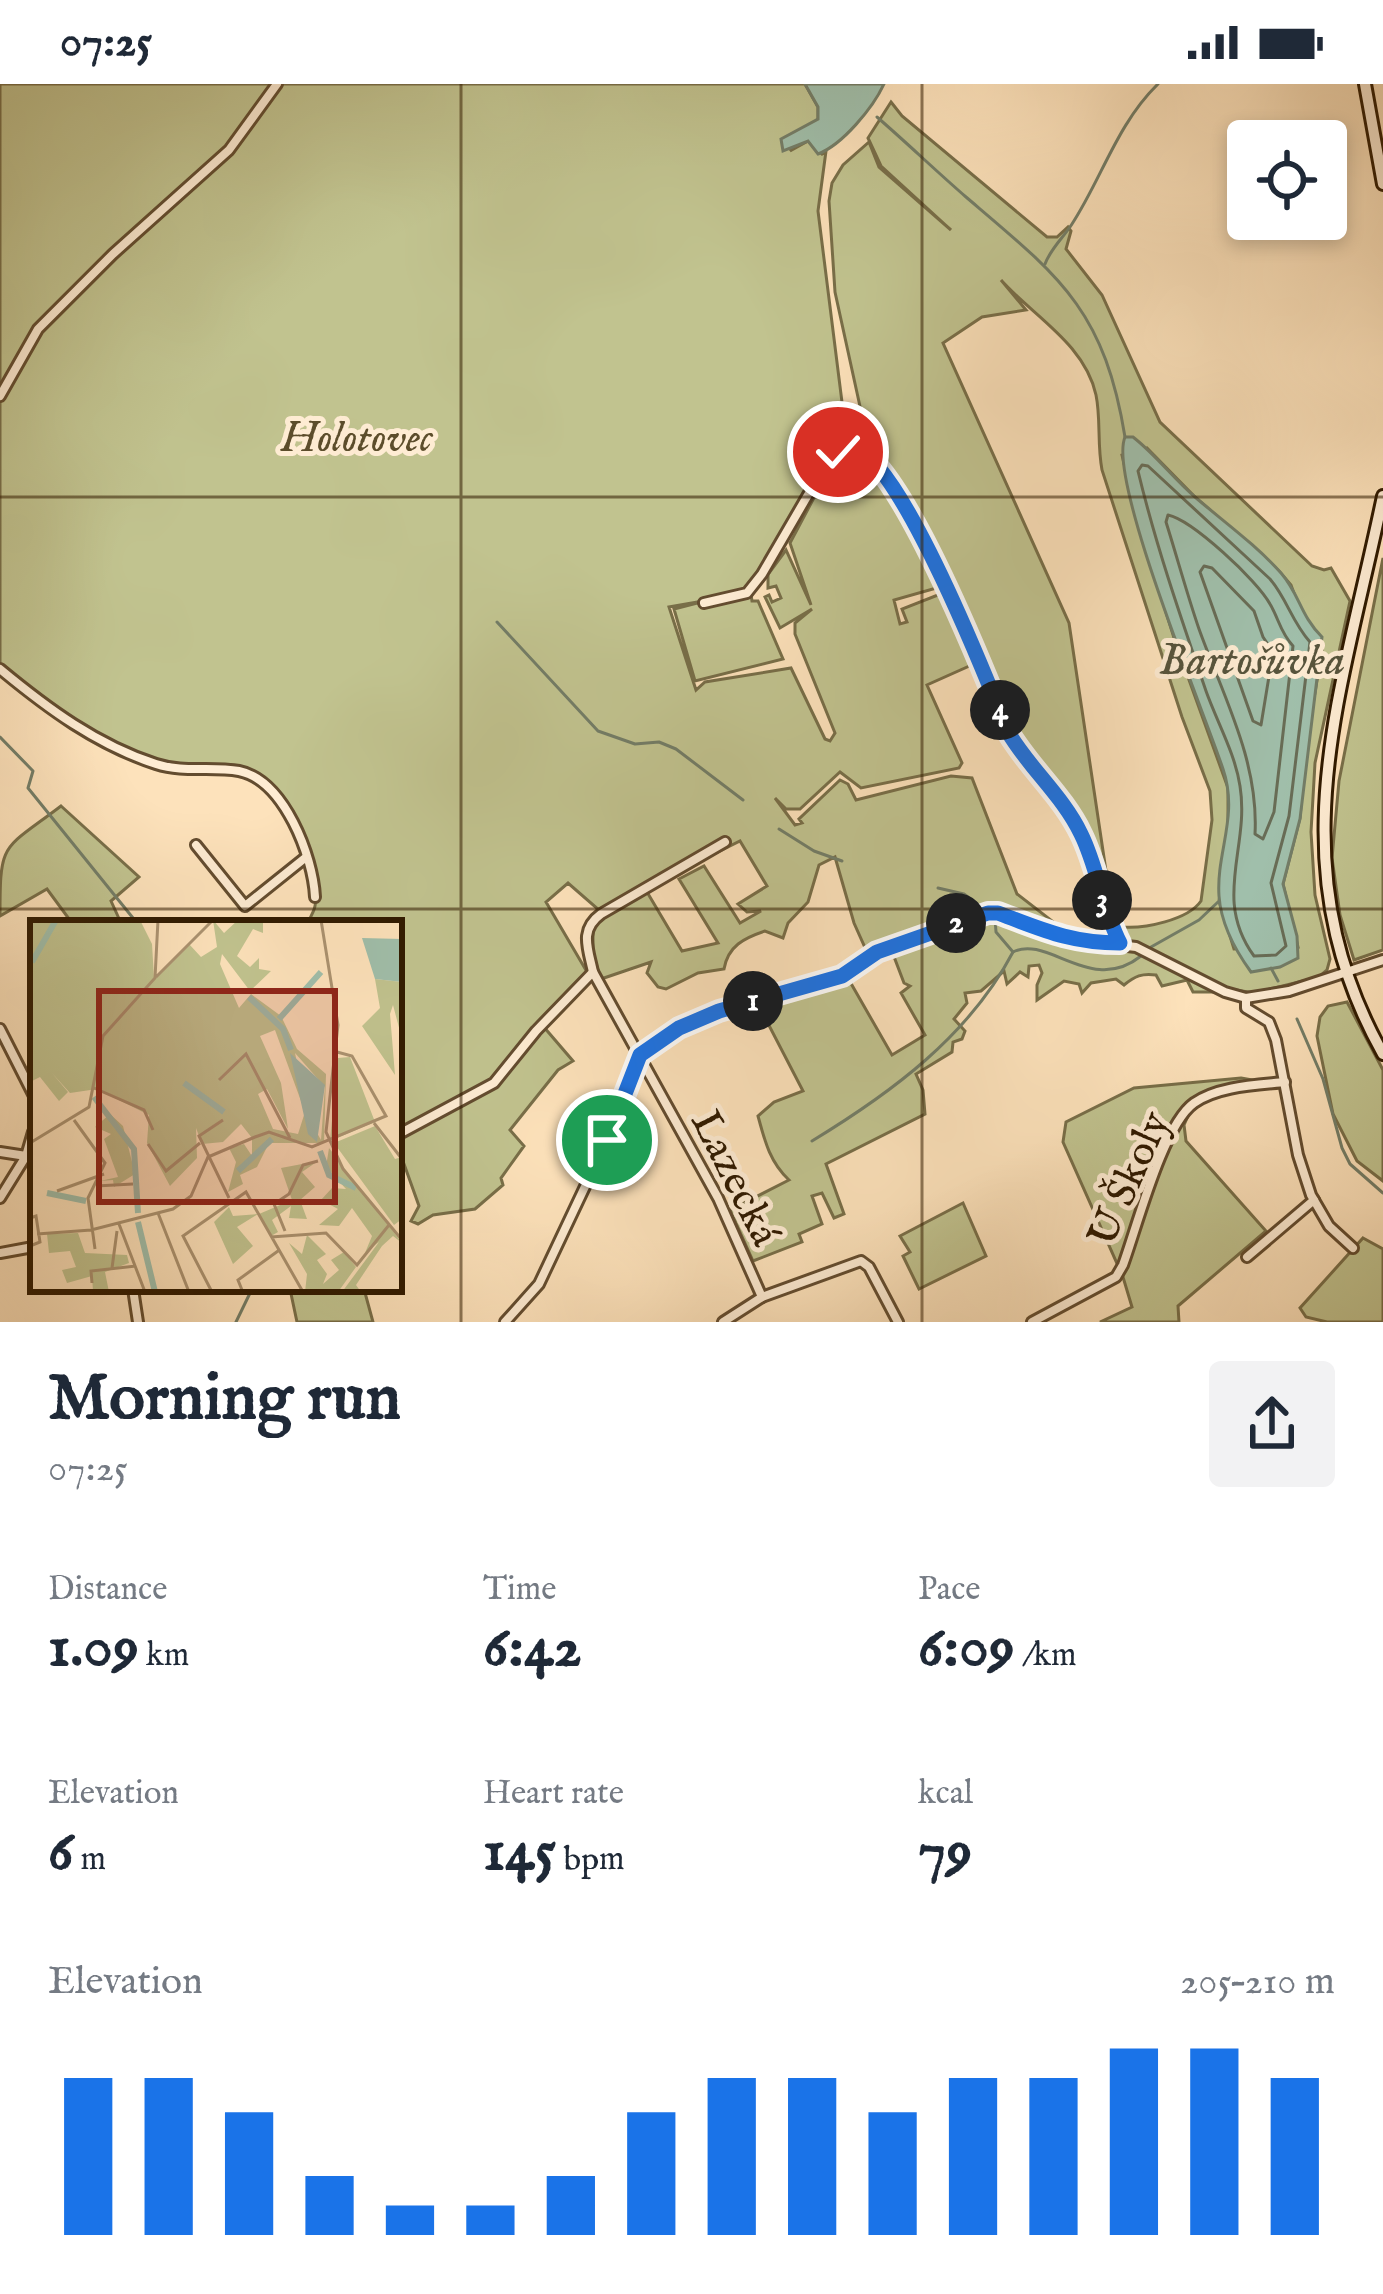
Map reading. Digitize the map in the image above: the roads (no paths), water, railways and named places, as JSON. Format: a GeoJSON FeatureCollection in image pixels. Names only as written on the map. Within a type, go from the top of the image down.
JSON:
{"type":"FeatureCollection","features":[{"type":"Feature","properties":{"kind":"street"},"geometry":{"type":"LineString","coordinates":[[0,396],[38,329],[229,150],[277,84]]}},
{"type":"Feature","properties":{"kind":"street"},"geometry":{"type":"LineString","coordinates":[[1364,84],[1383,184]]}},
{"type":"Feature","properties":{"kind":"street"},"geometry":{"type":"LineString","coordinates":[[704,602],[747,593],[830,457],[850,448],[862,452],[887,482],[946,579],[1022,755],[1084,838],[1120,943]]}},
{"type":"Feature","properties":{"kind":"street"},"geometry":{"type":"LineString","coordinates":[[1383,496],[1328,749],[1322,807],[1328,908],[1366,1024],[1383,1054]]}},
{"type":"Feature","properties":{"kind":"street"},"geometry":{"type":"LineString","coordinates":[[0,669],[47,709],[136,757],[177,770],[234,770],[260,779],[289,810],[315,897]]}},
{"type":"Feature","properties":{"kind":"street"},"geometry":{"type":"LineString","coordinates":[[402,1132],[494,1083],[593,972],[585,934],[589,923],[725,842]]}},
{"type":"Feature","properties":{"kind":"street"},"geometry":{"type":"LineString","coordinates":[[196,845],[245,906],[304,858]]}},
{"type":"Feature","properties":{"kind":"street"},"geometry":{"type":"LineString","coordinates":[[505,1322],[539,1284],[607,1140],[640,1055],[679,1028],[719,1011],[842,976],[877,952],[988,913],[1059,938],[1120,943],[1246,998],[1289,991],[1383,960]]}},
{"type":"Feature","properties":{"kind":"street","name":"Lazecká"},"geometry":{"type":"LineString","coordinates":[[593,972],[718,1198],[761,1297],[861,1262],[869,1267],[898,1322]]}},
{"type":"Feature","properties":{"kind":"street"},"geometry":{"type":"LineString","coordinates":[[1246,998],[1246,1008],[1269,1022],[1298,1155],[1314,1200],[1329,1226],[1353,1248]]}},
{"type":"Feature","properties":{"kind":"street"},"geometry":{"type":"LineString","coordinates":[[0,1029],[30,1088]]}},
{"type":"Feature","properties":{"kind":"street","name":"U Školy"},"geometry":{"type":"LineString","coordinates":[[1032,1322],[1116,1276],[1173,1127],[1196,1101],[1242,1087],[1285,1082]]}},
{"type":"Feature","properties":{"kind":"street"},"geometry":{"type":"LineString","coordinates":[[0,1198],[30,1142]]}},
{"type":"Feature","properties":{"kind":"street"},"geometry":{"type":"LineString","coordinates":[[0,1152],[26,1156]]}},
{"type":"Feature","properties":{"kind":"street"},"geometry":{"type":"LineString","coordinates":[[1247,1257],[1314,1200]]}},
{"type":"Feature","properties":{"kind":"street"},"geometry":{"type":"LineString","coordinates":[[0,1253],[30,1248]]}},
{"type":"Feature","properties":{"kind":"street"},"geometry":{"type":"LineString","coordinates":[[133,1292],[138,1322]]}},
{"type":"Feature","properties":{"kind":"street"},"geometry":{"type":"LineString","coordinates":[[723,1322],[761,1297]]}},
{"type":"Feature","properties":{"kind":"water"},"geometry":{"type":"Polygon","coordinates":[[[805,84],[884,84],[856,125],[837,143],[818,154],[808,141],[783,151],[781,139],[818,119],[818,107],[805,84]]]}},
{"type":"Feature","properties":{"kind":"water","name":"Bartošůvka"},"geometry":{"type":"Polygon","coordinates":[[[1125,437],[1133,437],[1271,562],[1322,637],[1300,819],[1283,884],[1298,958],[1280,967],[1251,972],[1223,917],[1219,880],[1228,818],[1227,786],[1143,546],[1123,461],[1125,437]]]}},
{"type":"Feature","properties":{"kind":"waterway"},"geometry":{"type":"LineString","coordinates":[[1045,264],[1083,206],[1131,116],[1158,84]]}},
{"type":"Feature","properties":{"kind":"waterway","name":"Bartošůvka"},"geometry":{"type":"LineString","coordinates":[[877,117],[1028,250],[1073,299],[1105,357],[1125,437]]}},
{"type":"Feature","properties":{"kind":"waterway"},"geometry":{"type":"LineString","coordinates":[[497,622],[598,731],[635,744],[659,742],[676,749],[743,800]]}},
{"type":"Feature","properties":{"kind":"waterway"},"geometry":{"type":"LineString","coordinates":[[0,737],[33,771],[28,788],[135,920]]}},
{"type":"Feature","properties":{"kind":"waterway"},"geometry":{"type":"LineString","coordinates":[[779,829],[814,851],[842,861]]}},
{"type":"Feature","properties":{"kind":"waterway"},"geometry":{"type":"LineString","coordinates":[[938,888],[964,894],[984,909]]}},
{"type":"Feature","properties":{"kind":"waterway"},"geometry":{"type":"LineString","coordinates":[[1151,947],[1199,920],[1218,902]]}},
{"type":"Feature","properties":{"kind":"waterway"},"geometry":{"type":"LineString","coordinates":[[995,918],[996,932],[1013,952],[1041,951],[1105,970],[1123,967],[1141,956]]}},
{"type":"Feature","properties":{"kind":"waterway"},"geometry":{"type":"LineString","coordinates":[[812,1141],[926,1060],[974,1010],[1013,952]]}},
{"type":"Feature","properties":{"kind":"waterway","name":"Bartošůvka"},"geometry":{"type":"LineString","coordinates":[[1271,968],[1278,981]]}},
{"type":"Feature","properties":{"kind":"waterway","name":"Bartošůvka"},"geometry":{"type":"LineString","coordinates":[[1297,1019],[1323,1079],[1342,1148],[1350,1164],[1383,1193]]}},
{"type":"Feature","properties":{"kind":"waterway"},"geometry":{"type":"LineString","coordinates":[[236,1322],[251,1292]]}},
{"type":"Feature","properties":{"kind":"park label","name":"Holotovec"},"geometry":{"type":"Point","coordinates":[357,436]}}]}
